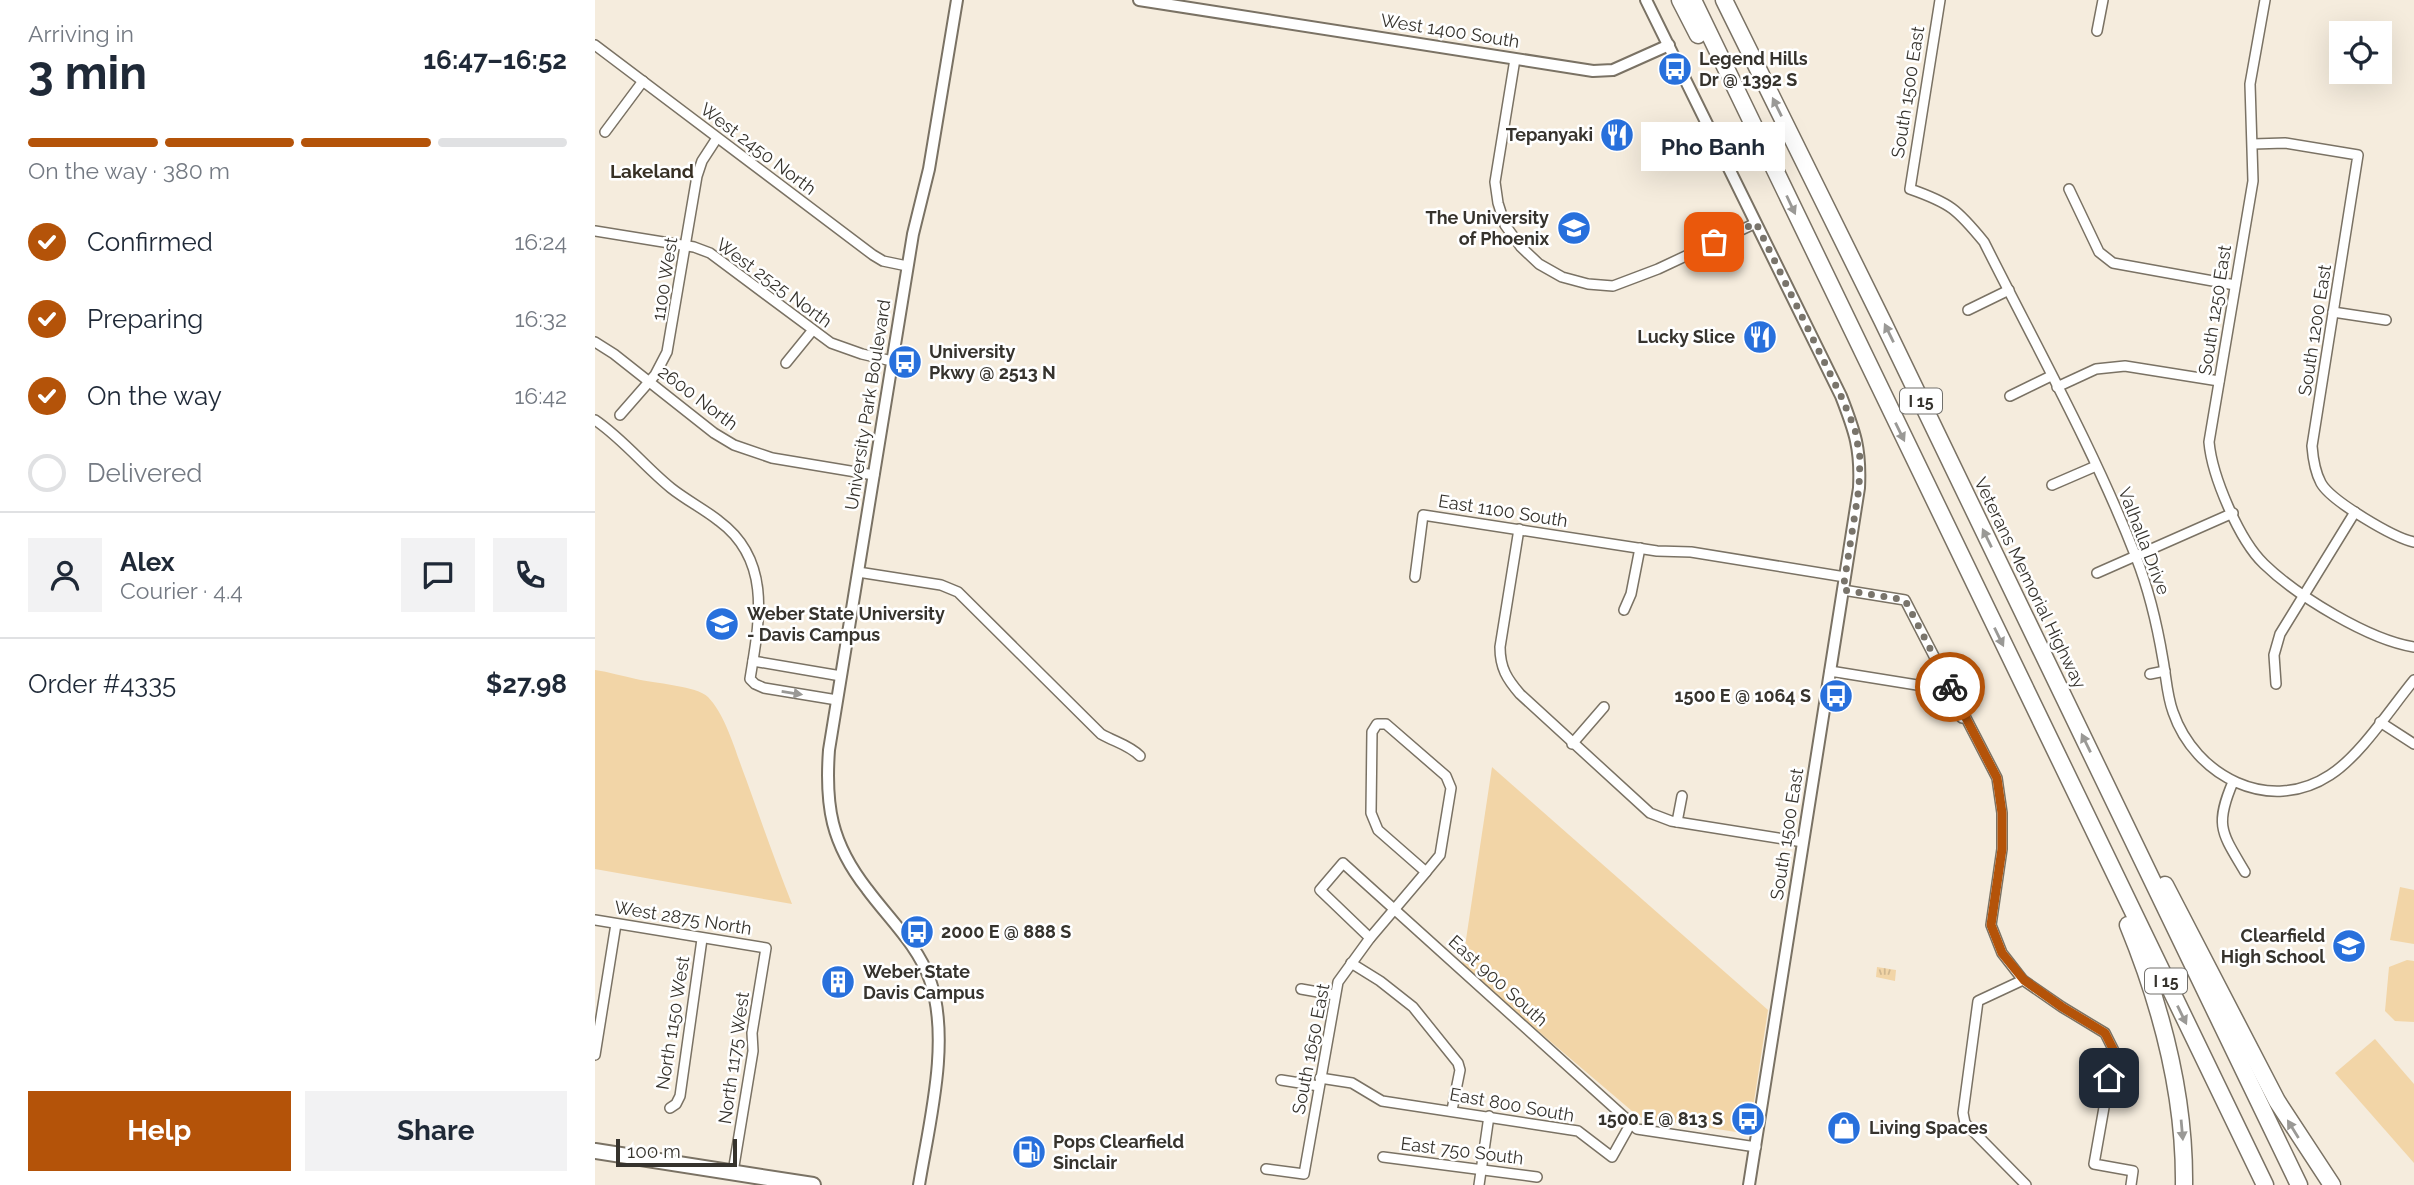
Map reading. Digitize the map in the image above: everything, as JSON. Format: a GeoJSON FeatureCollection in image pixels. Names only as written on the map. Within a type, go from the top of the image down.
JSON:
{"type":"FeatureCollection","features":[{"type":"Feature","properties":{"kind":"highway"},"geometry":{"type":"LineString","coordinates":[[1680,0],[1741,121],[1762,143]]}},
{"type":"Feature","properties":{"kind":"highway","name":"I 15"},"geometry":{"type":"LineString","coordinates":[[1693,0],[2265,1185]]}},
{"type":"Feature","properties":{"kind":"highway","name":"Veterans Memorial Highway"},"geometry":{"type":"LineString","coordinates":[[1724,0],[1882,320],[2299,1185]]}},
{"type":"Feature","properties":{"kind":"highway"},"geometry":{"type":"LineString","coordinates":[[2066,777],[2134,940],[2161,1018],[2177,1089],[2184,1185]]}},
{"type":"Feature","properties":{"kind":"highway"},"geometry":{"type":"LineString","coordinates":[[2115,805],[2144,844],[2286,1116],[2332,1185]]}},
{"type":"Feature","properties":{"kind":"main road"},"geometry":{"type":"LineString","coordinates":[[595,1151],[813,1185]]}},
{"type":"Feature","properties":{"kind":"street","name":"University Park Boulevard"},"geometry":{"type":"LineString","coordinates":[[919,1185],[940,1047],[935,996],[923,965],[899,926],[867,890],[841,848],[830,817],[827,773],[912,234],[929,169],[957,0]]}},
{"type":"Feature","properties":{"kind":"street","name":"West 1400 South"},"geometry":{"type":"LineString","coordinates":[[1139,0],[1593,71],[1613,70],[1669,45]]}},
{"type":"Feature","properties":{"kind":"street","name":"South 1500 East"},"geometry":{"type":"LineString","coordinates":[[1646,0],[1841,396],[1855,429],[1860,458],[1859,488],[1749,1185]]}},
{"type":"Feature","properties":{"kind":"street","name":"South 1500 East"},"geometry":{"type":"LineString","coordinates":[[1910,188],[1940,0]]}},
{"type":"Feature","properties":{"kind":"street"},"geometry":{"type":"LineString","coordinates":[[2097,32],[2103,0]]}},
{"type":"Feature","properties":{"kind":"street","name":"South 1250 East"},"geometry":{"type":"LineString","coordinates":[[2265,0],[2250,84],[2253,181],[2209,442],[2211,462],[2246,540],[2263,563],[2303,594]]}},
{"type":"Feature","properties":{"kind":"street","name":"West 2450 North"},"geometry":{"type":"LineString","coordinates":[[595,45],[873,256],[908,266]]}},
{"type":"Feature","properties":{"kind":"street"},"geometry":{"type":"LineString","coordinates":[[1515,59],[1495,182],[1505,225],[1521,247],[1539,264],[1562,277],[1588,284],[1613,286],[1658,269],[1756,223]]}},
{"type":"Feature","properties":{"kind":"street"},"geometry":{"type":"LineString","coordinates":[[605,132],[643,81]]}},
{"type":"Feature","properties":{"kind":"street","name":"1100 West"},"geometry":{"type":"LineString","coordinates":[[620,415],[662,365],[667,352],[699,169],[717,138]]}},
{"type":"Feature","properties":{"kind":"street","name":"South 1200 East"},"geometry":{"type":"LineString","coordinates":[[2253,144],[2285,143],[2358,155],[2312,446],[2314,464],[2322,485],[2338,501],[2355,512]]}},
{"type":"Feature","properties":{"kind":"street","name":"Valhalla Drive"},"geometry":{"type":"LineString","coordinates":[[1910,188],[1941,200],[1960,213],[1984,242],[2096,466],[2136,556],[2155,615],[2172,711],[2185,739],[2200,758],[2233,782]]}},
{"type":"Feature","properties":{"kind":"street"},"geometry":{"type":"LineString","coordinates":[[2069,189],[2099,251],[2113,263],[2235,285]]}},
{"type":"Feature","properties":{"kind":"street","name":"West 2525 North"},"geometry":{"type":"LineString","coordinates":[[595,231],[686,246],[710,253],[812,331],[846,350],[892,361]]}},
{"type":"Feature","properties":{"kind":"street"},"geometry":{"type":"LineString","coordinates":[[1968,310],[2008,290]]}},
{"type":"Feature","properties":{"kind":"street"},"geometry":{"type":"LineString","coordinates":[[2333,312],[2386,320]]}},
{"type":"Feature","properties":{"kind":"street"},"geometry":{"type":"LineString","coordinates":[[786,363],[812,331]]}},
{"type":"Feature","properties":{"kind":"street","name":"2600 North"},"geometry":{"type":"LineString","coordinates":[[595,342],[714,433],[734,445],[772,458],[874,475]]}},
{"type":"Feature","properties":{"kind":"street"},"geometry":{"type":"LineString","coordinates":[[2057,387],[2096,369],[2125,366],[2220,381]]}},
{"type":"Feature","properties":{"kind":"street"},"geometry":{"type":"LineString","coordinates":[[2010,397],[2052,376]]}},
{"type":"Feature","properties":{"kind":"street"},"geometry":{"type":"LineString","coordinates":[[595,420],[669,487],[720,521],[739,541],[749,558],[759,588],[760,609],[750,679],[764,688],[838,700]]}},
{"type":"Feature","properties":{"kind":"street"},"geometry":{"type":"LineString","coordinates":[[2052,485],[2096,466]]}},
{"type":"Feature","properties":{"kind":"street"},"geometry":{"type":"LineString","coordinates":[[2276,684],[2274,655],[2280,634],[2355,512],[2414,542]]}},
{"type":"Feature","properties":{"kind":"street"},"geometry":{"type":"LineString","coordinates":[[2097,573],[2233,513]]}},
{"type":"Feature","properties":{"kind":"street","name":"East 1100 South"},"geometry":{"type":"LineString","coordinates":[[1415,577],[1423,515],[1640,548],[1691,552],[1845,577]]}},
{"type":"Feature","properties":{"kind":"street"},"geometry":{"type":"LineString","coordinates":[[1519,529],[1500,647],[1500,663],[1507,679],[1520,694],[1643,808],[1661,818],[1803,842]]}},
{"type":"Feature","properties":{"kind":"street"},"geometry":{"type":"LineString","coordinates":[[1624,610],[1631,594],[1640,548]]}},
{"type":"Feature","properties":{"kind":"street"},"geometry":{"type":"LineString","coordinates":[[858,572],[941,586],[958,592],[1101,734],[1131,747],[1140,756]]}},
{"type":"Feature","properties":{"kind":"street"},"geometry":{"type":"LineString","coordinates":[[1843,590],[1905,600],[1997,778],[2002,813],[2001,863],[1991,925],[2002,953],[2024,980],[2105,1033],[2114,1051],[2094,1164],[2133,1171],[2130,1185]]}},
{"type":"Feature","properties":{"kind":"street"},"geometry":{"type":"LineString","coordinates":[[2303,594],[2353,625],[2390,641],[2414,647]]}},
{"type":"Feature","properties":{"kind":"street"},"geometry":{"type":"LineString","coordinates":[[753,661],[841,676]]}},
{"type":"Feature","properties":{"kind":"street"},"geometry":{"type":"LineString","coordinates":[[1830,671],[1917,685],[1944,699],[1971,727]]}},
{"type":"Feature","properties":{"kind":"street"},"geometry":{"type":"LineString","coordinates":[[2150,674],[2165,671]]}},
{"type":"Feature","properties":{"kind":"street"},"geometry":{"type":"LineString","coordinates":[[2245,872],[2227,841],[2222,826],[2222,806],[2233,782],[2257,789],[2281,791],[2302,788],[2330,775],[2353,756],[2414,680]]}},
{"type":"Feature","properties":{"kind":"street"},"geometry":{"type":"LineString","coordinates":[[1572,744],[1604,707]]}},
{"type":"Feature","properties":{"kind":"street"},"geometry":{"type":"LineString","coordinates":[[2379,722],[2414,744]]}},
{"type":"Feature","properties":{"kind":"street","name":"South 1650 East"},"geometry":{"type":"LineString","coordinates":[[1266,1169],[1304,1174],[1338,982],[1370,938],[1395,909],[1426,872],[1440,855],[1451,788],[1446,776],[1386,724],[1377,724],[1372,732],[1371,813],[1378,830],[1426,872]]}},
{"type":"Feature","properties":{"kind":"street"},"geometry":{"type":"LineString","coordinates":[[1677,822],[1682,796]]}},
{"type":"Feature","properties":{"kind":"street","name":"East 900 South"},"geometry":{"type":"LineString","coordinates":[[1370,938],[1320,890],[1343,863],[1631,1123]]}},
{"type":"Feature","properties":{"kind":"street","name":"West 2875 North"},"geometry":{"type":"LineString","coordinates":[[595,920],[766,948]]}},
{"type":"Feature","properties":{"kind":"street"},"geometry":{"type":"LineString","coordinates":[[595,1055],[616,924]]}},
{"type":"Feature","properties":{"kind":"street","name":"North 1150 West"},"geometry":{"type":"LineString","coordinates":[[670,1108],[680,1096],[702,939]]}},
{"type":"Feature","properties":{"kind":"street","name":"North 1175 West"},"geometry":{"type":"LineString","coordinates":[[733,1172],[753,1051],[752,1033],[766,948]]}},
{"type":"Feature","properties":{"kind":"street"},"geometry":{"type":"LineString","coordinates":[[1351,963],[1380,981],[1413,1007],[1458,1063],[1460,1070],[1452,1110]]}},
{"type":"Feature","properties":{"kind":"street"},"geometry":{"type":"LineString","coordinates":[[2024,980],[1978,1001],[1963,1113],[1965,1122],[2027,1185]]}},
{"type":"Feature","properties":{"kind":"street"},"geometry":{"type":"LineString","coordinates":[[1301,989],[1335,995]]}},
{"type":"Feature","properties":{"kind":"street","name":"East 800 South"},"geometry":{"type":"LineString","coordinates":[[1281,1080],[1352,1083],[1382,1101],[1578,1131],[1612,1157],[1631,1123]]}},
{"type":"Feature","properties":{"kind":"street"},"geometry":{"type":"LineString","coordinates":[[1479,1185],[1489,1116]]}},
{"type":"Feature","properties":{"kind":"street"},"geometry":{"type":"LineString","coordinates":[[1631,1123],[1637,1129],[1756,1147]]}},
{"type":"Feature","properties":{"kind":"street","name":"East 750 South"},"geometry":{"type":"LineString","coordinates":[[1383,1157],[1537,1177]]}},
{"type":"Feature","properties":{"kind":"green space"},"geometry":{"type":"Polygon","coordinates":[[[595,670],[685,688],[702,693],[715,705],[730,736],[792,904],[595,869],[595,670]]]}},
{"type":"Feature","properties":{"kind":"green space"},"geometry":{"type":"Polygon","coordinates":[[[1492,767],[1768,1010],[1749,1134],[1639,1117],[1462,966],[1492,767]]]}},
{"type":"Feature","properties":{"kind":"green space"},"geometry":{"type":"Polygon","coordinates":[[[2400,887],[2414,890],[2414,944],[2390,940],[2400,887]]]}},
{"type":"Feature","properties":{"kind":"green space"},"geometry":{"type":"Polygon","coordinates":[[[2407,960],[2414,961],[2414,1022],[2395,1021],[2385,1011],[2389,967],[2407,960]]]}},
{"type":"Feature","properties":{"kind":"green space"},"geometry":{"type":"Polygon","coordinates":[[[1877,967],[1896,970],[1895,981],[1876,977],[1877,967]]]}},
{"type":"Feature","properties":{"kind":"green space"},"geometry":{"type":"Polygon","coordinates":[[[2375,1039],[2414,1084],[2414,1163],[2335,1073],[2375,1039]]]}},
{"type":"Feature","properties":{"kind":"way so far"},"geometry":{"type":"LineString","coordinates":[[1714,242],[1756,223],[1855,429],[1860,458],[1859,488],[1843,590],[1905,600],[1950,687]]}},
{"type":"Feature","properties":{"kind":"place","name":"Legend Hills Dr @ 1392 S"},"geometry":{"type":"Point","coordinates":[1675,69]}},
{"type":"Feature","properties":{"kind":"place","name":"Tepanyaki"},"geometry":{"type":"Point","coordinates":[1617,135]}},
{"type":"Feature","properties":{"kind":"place","name":"The University of Phoenix"},"geometry":{"type":"Point","coordinates":[1574,228]}},
{"type":"Feature","properties":{"kind":"place","name":"Pho Banh"},"geometry":{"type":"Point","coordinates":[1714,242]}},
{"type":"Feature","properties":{"kind":"place","name":"Lucky Slice"},"geometry":{"type":"Point","coordinates":[1760,337]}},
{"type":"Feature","properties":{"kind":"place","name":"University Pkwy @ 2513 N"},"geometry":{"type":"Point","coordinates":[905,362]}},
{"type":"Feature","properties":{"kind":"place","name":"Weber State University - Davis Campus"},"geometry":{"type":"Point","coordinates":[722,624]}},
{"type":"Feature","properties":{"kind":"place","name":"1500 E @ 1064 S"},"geometry":{"type":"Point","coordinates":[1836,696]}},
{"type":"Feature","properties":{"kind":"place","name":"2000 E @ 888 S"},"geometry":{"type":"Point","coordinates":[917,932]}},
{"type":"Feature","properties":{"kind":"place","name":"Clearfield High School"},"geometry":{"type":"Point","coordinates":[2349,946]}},
{"type":"Feature","properties":{"kind":"place","name":"Weber State Davis Campus"},"geometry":{"type":"Point","coordinates":[838,982]}},
{"type":"Feature","properties":{"kind":"place","name":"1500 E @ 813 S"},"geometry":{"type":"Point","coordinates":[1748,1119]}},
{"type":"Feature","properties":{"kind":"place","name":"Living Spaces"},"geometry":{"type":"Point","coordinates":[1844,1128]}},
{"type":"Feature","properties":{"kind":"place","name":"Pops Clearfield Sinclair"},"geometry":{"type":"Point","coordinates":[1029,1152]}},
{"type":"Feature","properties":{"kind":"district","name":"Lakeland"},"geometry":{"type":"Point","coordinates":[652,171]}},
{"type":"Feature","properties":{"kind":"route"},"geometry":{"type":"LineString","coordinates":[[1950,687],[1997,778],[2002,813],[2002,849],[1991,925],[2002,953],[2024,980],[2105,1033],[2114,1051],[2109,1078]]}}]}
